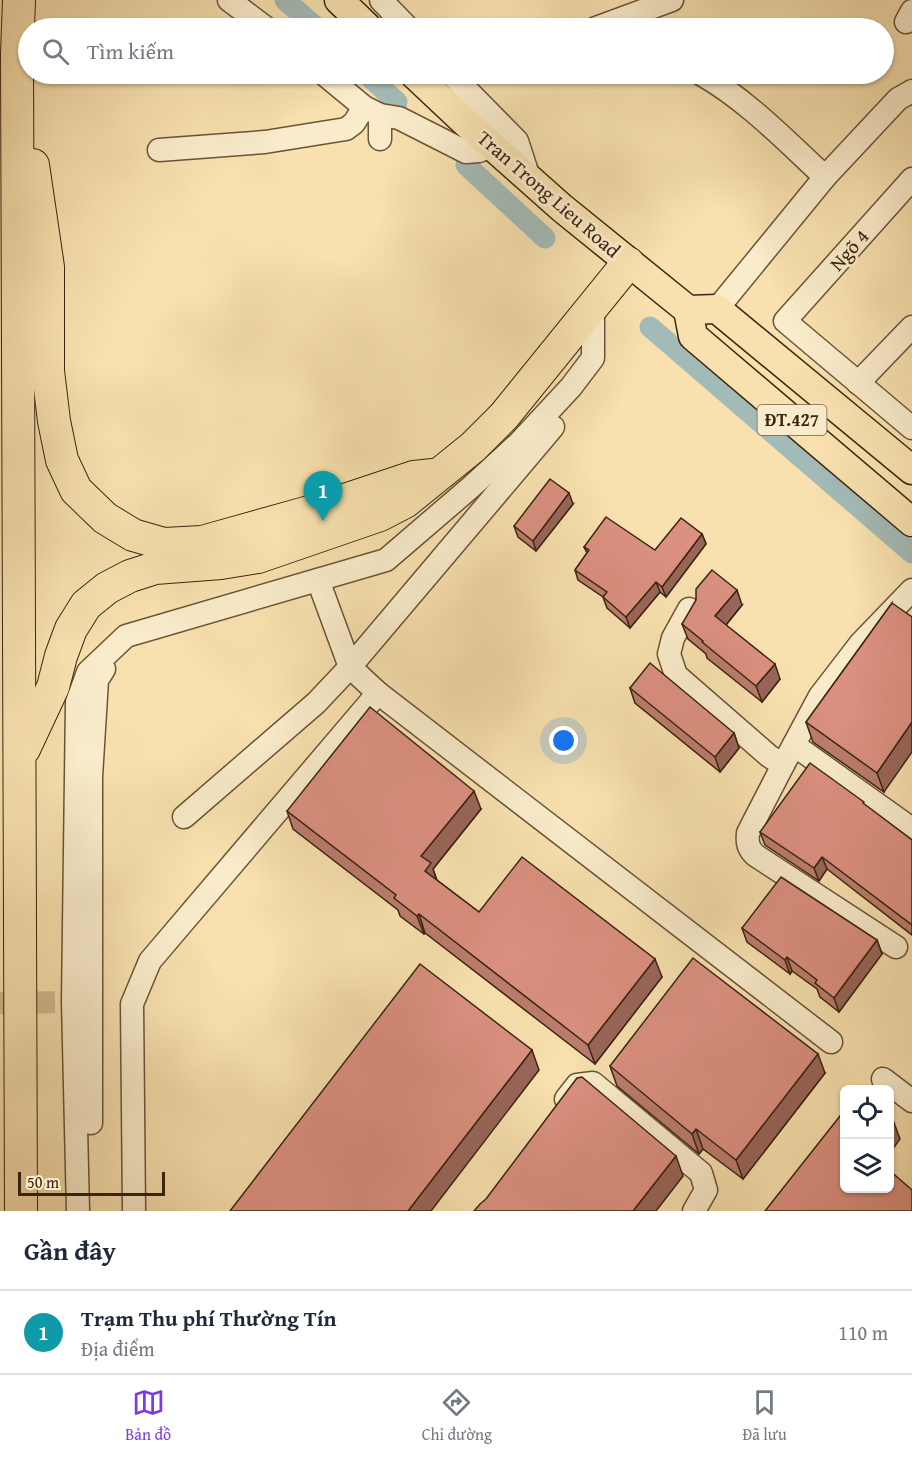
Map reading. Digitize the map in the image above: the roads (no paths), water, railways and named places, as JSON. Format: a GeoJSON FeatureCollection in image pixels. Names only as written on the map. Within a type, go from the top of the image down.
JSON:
{"type":"FeatureCollection","features":[{"type":"Feature","properties":{"kind":"highway"},"geometry":{"type":"LineString","coordinates":[[18,0],[21,1211]]}},
{"type":"Feature","properties":{"kind":"highway"},"geometry":{"type":"LineString","coordinates":[[17,54],[18,61]]}},
{"type":"Feature","properties":{"kind":"highway"},"geometry":{"type":"LineString","coordinates":[[21,84],[48,267],[48,371],[54,421],[62,460],[76,490],[105,518],[133,534],[164,544],[202,542],[309,512],[414,477],[437,474]]}},
{"type":"Feature","properties":{"kind":"highway"},"geometry":{"type":"LineString","coordinates":[[20,758],[53,687],[71,629],[86,605],[108,588],[130,576],[155,568],[221,563],[258,557],[380,515],[405,502],[437,474],[474,447],[504,416],[628,263]]}},
{"type":"Feature","properties":{"kind":"main road"},"geometry":{"type":"LineString","coordinates":[[339,0],[358,18]]}},
{"type":"Feature","properties":{"kind":"main road","name":"Tran Trong Lieu Road"},"geometry":{"type":"LineString","coordinates":[[425,84],[491,146],[628,263],[688,309]]}},
{"type":"Feature","properties":{"kind":"main road"},"geometry":{"type":"LineString","coordinates":[[688,309],[717,309]]}},
{"type":"Feature","properties":{"kind":"main road","name":"ĐT.427"},"geometry":{"type":"LineString","coordinates":[[688,309],[693,336],[912,522]]}},
{"type":"Feature","properties":{"kind":"main road","name":"ĐT.427"},"geometry":{"type":"LineString","coordinates":[[717,309],[907,456]]}},
{"type":"Feature","properties":{"kind":"street"},"geometry":{"type":"LineString","coordinates":[[229,0],[253,18]]}},
{"type":"Feature","properties":{"kind":"street"},"geometry":{"type":"LineString","coordinates":[[381,0],[398,18]]}},
{"type":"Feature","properties":{"kind":"street"},"geometry":{"type":"LineString","coordinates":[[642,18],[672,0]]}},
{"type":"Feature","properties":{"kind":"street"},"geometry":{"type":"LineString","coordinates":[[338,84],[381,114],[466,152],[479,151],[491,146]]}},
{"type":"Feature","properties":{"kind":"street"},"geometry":{"type":"LineString","coordinates":[[470,84],[517,141],[529,178]]}},
{"type":"Feature","properties":{"kind":"street"},"geometry":{"type":"LineString","coordinates":[[715,84],[777,131],[825,177]]}},
{"type":"Feature","properties":{"kind":"street"},"geometry":{"type":"LineString","coordinates":[[717,309],[825,177],[898,99],[912,91]]}},
{"type":"Feature","properties":{"kind":"street"},"geometry":{"type":"LineString","coordinates":[[380,139],[381,114]]}},
{"type":"Feature","properties":{"kind":"street"},"geometry":{"type":"LineString","coordinates":[[159,150],[265,142],[346,129],[354,123],[381,114]]}},
{"type":"Feature","properties":{"kind":"street","name":"Ngõ 4"},"geometry":{"type":"LineString","coordinates":[[858,382],[785,321],[912,179]]}},
{"type":"Feature","properties":{"kind":"street"},"geometry":{"type":"LineString","coordinates":[[184,817],[316,703],[350,668],[594,380],[593,304]]}},
{"type":"Feature","properties":{"kind":"street"},"geometry":{"type":"LineString","coordinates":[[912,327],[858,382],[912,428]]}},
{"type":"Feature","properties":{"kind":"street"},"geometry":{"type":"LineString","coordinates":[[78,1211],[73,1002],[77,702],[88,672],[126,636],[386,560],[519,443],[571,387],[593,358]]}},
{"type":"Feature","properties":{"kind":"street"},"geometry":{"type":"LineString","coordinates":[[318,580],[350,668],[378,693],[831,1042]]}},
{"type":"Feature","properties":{"kind":"street"},"geometry":{"type":"LineString","coordinates":[[896,947],[755,855],[749,849],[747,842],[748,833],[820,696],[860,644],[912,590]]}},
{"type":"Feature","properties":{"kind":"street"},"geometry":{"type":"LineString","coordinates":[[689,609],[673,638],[669,654],[676,675],[769,756],[783,765]]}},
{"type":"Feature","properties":{"kind":"street"},"geometry":{"type":"LineString","coordinates":[[91,1211],[91,777],[97,680],[126,636]]}},
{"type":"Feature","properties":{"kind":"street"},"geometry":{"type":"LineString","coordinates":[[134,1211],[132,1004],[150,961],[378,693]]}},
{"type":"Feature","properties":{"kind":"street"},"geometry":{"type":"LineString","coordinates":[[795,745],[912,829]]}},
{"type":"Feature","properties":{"kind":"street"},"geometry":{"type":"LineString","coordinates":[[883,1079],[912,1101]]}},
{"type":"Feature","properties":{"kind":"street"},"geometry":{"type":"LineString","coordinates":[[556,1112],[577,1085],[593,1083],[601,1088],[701,1173],[706,1190],[694,1211]]}},
{"type":"Feature","properties":{"kind":"waterway"},"geometry":{"type":"LineString","coordinates":[[285,0],[306,18]]}},
{"type":"Feature","properties":{"kind":"waterway"},"geometry":{"type":"LineString","coordinates":[[377,84],[397,102]]}},
{"type":"Feature","properties":{"kind":"waterway"},"geometry":{"type":"LineString","coordinates":[[466,165],[545,238]]}},
{"type":"Feature","properties":{"kind":"waterway"},"geometry":{"type":"LineString","coordinates":[[650,327],[912,553]]}},
{"type":"Feature","properties":{"kind":"tunnel"},"geometry":{"type":"LineString","coordinates":[[0,1003],[73,1002]]}},
{"type":"Feature","properties":{"kind":"place","name":"Trạm Thu phí Thường Tín"},"geometry":{"type":"Point","coordinates":[323,521]}}]}
